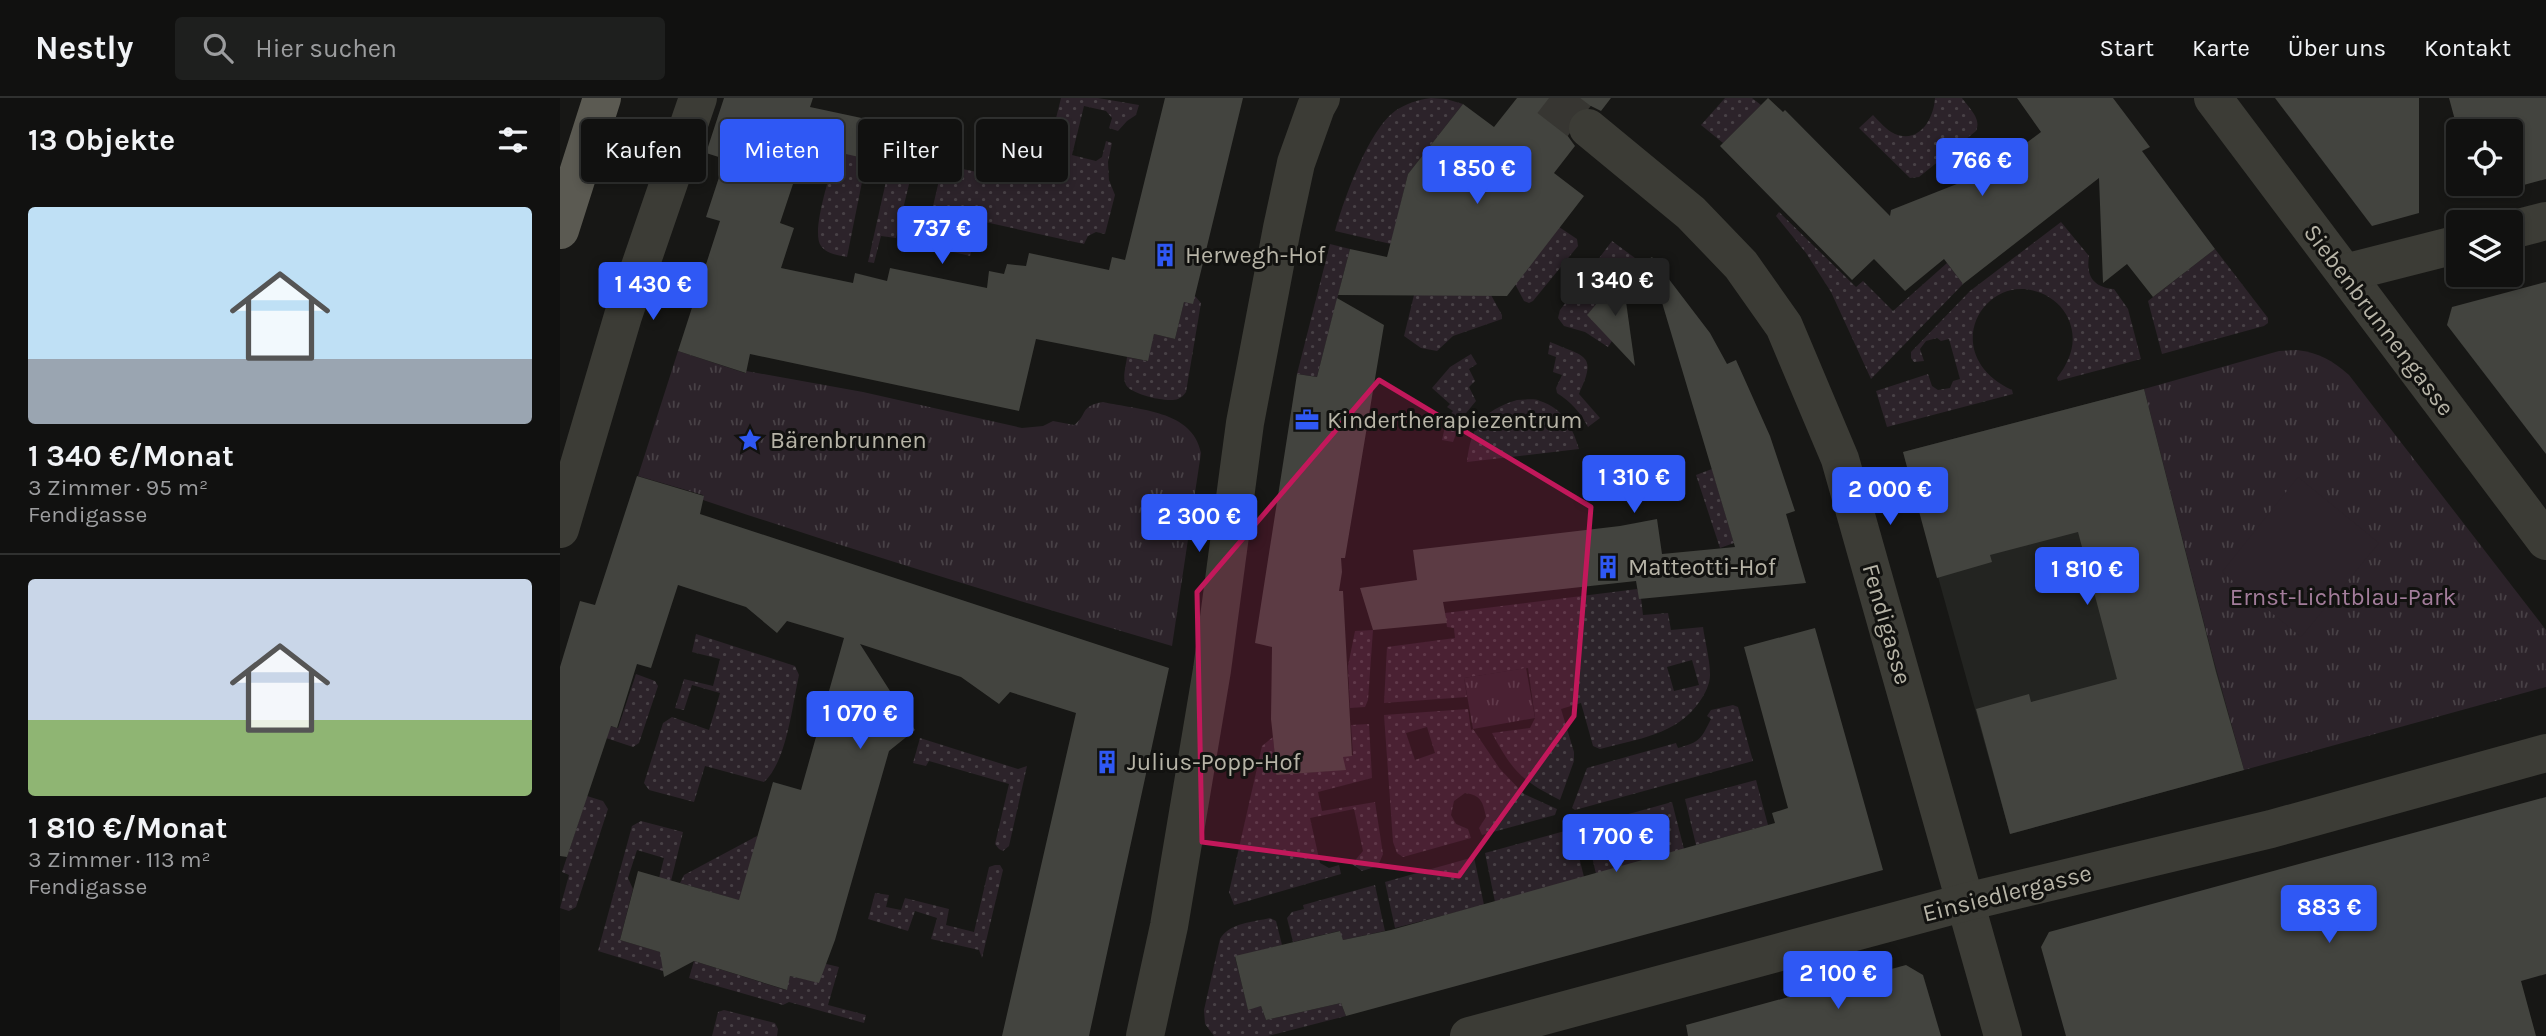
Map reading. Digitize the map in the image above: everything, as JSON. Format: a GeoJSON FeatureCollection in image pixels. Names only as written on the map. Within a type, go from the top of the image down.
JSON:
{"type":"FeatureCollection","features":[{"type":"Feature","properties":{"kind":"main road"},"geometry":{"type":"LineString","coordinates":[[560,230],[602,98]]}},
{"type":"Feature","properties":{"kind":"street"},"geometry":{"type":"LineString","coordinates":[[560,529],[623,316],[698,98]]}},
{"type":"Feature","properties":{"kind":"street"},"geometry":{"type":"LineString","coordinates":[[1144,1036],[1169,926],[1212,670],[1245,423],[1296,163],[1315,107],[1321,98]]}},
{"type":"Feature","properties":{"kind":"street","name":"Siebenbrunnengasse"},"geometry":{"type":"LineString","coordinates":[[2213,98],[2546,541]]}},
{"type":"Feature","properties":{"kind":"street","name":"Fendigasse"},"geometry":{"type":"LineString","coordinates":[[1588,128],[1691,213],[1741,265],[1784,326],[1840,459],[2003,1036]]}},
{"type":"Feature","properties":{"kind":"street"},"geometry":{"type":"LineString","coordinates":[[2523,227],[2546,221]]}},
{"type":"Feature","properties":{"kind":"street"},"geometry":{"type":"LineString","coordinates":[[2345,273],[2446,247]]}},
{"type":"Feature","properties":{"kind":"street","name":"Einsiedlergasse"},"geometry":{"type":"LineString","coordinates":[[1469,1036],[1966,902],[2271,829],[2546,752]]}},
{"type":"Feature","properties":{"kind":"highlighted area"},"geometry":{"type":"Polygon","coordinates":[[[1379,380],[1591,507],[1574,716],[1459,876],[1202,842],[1197,592],[1379,380]]]}},
{"type":"Feature","properties":{"kind":"shaded area"},"geometry":{"type":"Polygon","coordinates":[[[2144,389],[2244,770],[2010,834],[1903,452],[2144,389]]]}},
{"type":"Feature","properties":{"kind":"green space"},"geometry":{"type":"Polygon","coordinates":[[[1061,98],[1098,98],[1139,105],[1136,115],[1118,131],[1109,128],[1112,118],[1106,111],[1084,106],[1072,155],[1096,161],[1102,157],[1106,141],[1112,143],[1108,162],[1109,180],[1115,195],[1105,234],[1096,232],[1088,236],[1084,244],[985,222],[978,226],[970,256],[924,245],[939,182],[962,182],[962,169],[976,172],[976,182],[1068,182],[1068,119],[1056,119],[1061,98]]]}},
{"type":"Feature","properties":{"kind":"green space"},"geometry":{"type":"Polygon","coordinates":[[[1431,98],[1463,104],[1408,174],[1391,244],[1335,231],[1351,184],[1367,149],[1385,121],[1395,111],[1412,102],[1431,98]]]}},
{"type":"Feature","properties":{"kind":"green space"},"geometry":{"type":"Polygon","coordinates":[[[1725,98],[1752,98],[1761,105],[1723,143],[1701,125],[1725,98]]]}},
{"type":"Feature","properties":{"kind":"green space"},"geometry":{"type":"Polygon","coordinates":[[[1935,98],[1962,98],[1974,114],[1976,131],[1919,177],[1910,178],[1859,128],[1873,115],[1895,134],[1912,135],[1928,121],[1935,98]]]}},
{"type":"Feature","properties":{"kind":"green space"},"geometry":{"type":"Polygon","coordinates":[[[858,148],[858,182],[862,182],[847,257],[826,251],[818,239],[818,230],[828,182],[844,182],[844,151],[858,148]]]}},
{"type":"Feature","properties":{"kind":"green space"},"geometry":{"type":"Polygon","coordinates":[[[886,182],[910,182],[896,238],[881,236],[874,263],[868,262],[886,182]]]}},
{"type":"Feature","properties":{"kind":"green space"},"geometry":{"type":"Polygon","coordinates":[[[1779,212],[1856,287],[1863,281],[1893,311],[1947,263],[1963,284],[1871,379],[1831,292],[1806,253],[1776,216],[1779,212]]]}},
{"type":"Feature","properties":{"kind":"green space"},"geometry":{"type":"Polygon","coordinates":[[[2061,222],[2089,256],[2092,279],[2101,286],[2114,289],[2128,309],[2141,359],[2058,381],[2073,342],[2066,314],[2050,297],[2041,293],[2020,289],[2002,293],[1987,304],[1977,319],[1973,337],[1976,356],[1989,375],[2012,390],[2013,394],[1887,427],[1876,391],[1928,374],[1932,386],[1938,390],[1950,388],[1953,381],[1960,379],[1949,339],[1926,341],[1920,349],[1924,361],[1914,362],[1911,352],[1970,291],[2061,222]]]}},
{"type":"Feature","properties":{"kind":"green space"},"geometry":{"type":"Polygon","coordinates":[[[1559,227],[1577,239],[1578,246],[1533,301],[1524,301],[1515,284],[1559,227]]]}},
{"type":"Feature","properties":{"kind":"green space"},"geometry":{"type":"Polygon","coordinates":[[[1612,241],[1635,258],[1588,314],[1612,341],[1608,347],[1585,332],[1564,326],[1558,318],[1560,310],[1612,241]]]}},
{"type":"Feature","properties":{"kind":"green space"},"geometry":{"type":"Polygon","coordinates":[[[1330,244],[1350,249],[1317,377],[1297,374],[1330,244]]]}},
{"type":"Feature","properties":{"kind":"green space"},"geometry":{"type":"Polygon","coordinates":[[[2215,249],[2268,318],[2268,323],[2162,354],[2148,301],[2215,249]]]}},
{"type":"Feature","properties":{"kind":"green space"},"geometry":{"type":"Polygon","coordinates":[[[1414,295],[1491,295],[1502,319],[1453,336],[1437,351],[1421,348],[1404,336],[1414,295]]]}},
{"type":"Feature","properties":{"kind":"green space"},"geometry":{"type":"Polygon","coordinates":[[[1195,296],[1201,303],[1186,392],[1178,399],[1167,400],[1142,395],[1130,389],[1124,379],[1127,357],[1147,361],[1154,334],[1175,339],[1184,302],[1195,296]]]}},
{"type":"Feature","properties":{"kind":"green space"},"geometry":{"type":"Polygon","coordinates":[[[1550,342],[1580,354],[1585,359],[1587,371],[1579,394],[1600,418],[1588,427],[1575,408],[1557,393],[1556,388],[1562,375],[1553,372],[1556,357],[1548,354],[1550,342]]]}},
{"type":"Feature","properties":{"kind":"green space","name":"Ernst-Lichtblau-Park"},"geometry":{"type":"Polygon","coordinates":[[[2297,350],[2325,358],[2349,375],[2546,630],[2546,687],[2244,770],[2144,389],[2279,351],[2297,350]]]}},
{"type":"Feature","properties":{"kind":"green space"},"geometry":{"type":"Polygon","coordinates":[[[678,351],[745,373],[746,371],[863,392],[1022,428],[1043,426],[1053,421],[1074,425],[1087,408],[1103,402],[1147,410],[1176,420],[1196,439],[1201,453],[1172,646],[878,557],[703,500],[703,495],[638,476],[678,351]]]}},
{"type":"Feature","properties":{"kind":"green space"},"geometry":{"type":"Polygon","coordinates":[[[1471,354],[1477,364],[1469,369],[1475,381],[1469,387],[1476,401],[1462,418],[1453,442],[1442,440],[1447,418],[1453,411],[1447,407],[1450,404],[1432,388],[1450,367],[1471,354]]]}},
{"type":"Feature","properties":{"kind":"green space"},"geometry":{"type":"Polygon","coordinates":[[[1517,400],[1538,400],[1555,408],[1570,426],[1579,449],[1467,462],[1475,429],[1480,422],[1495,409],[1517,400]]]}},
{"type":"Feature","properties":{"kind":"green space"},"geometry":{"type":"Polygon","coordinates":[[[1712,469],[1734,543],[1720,548],[1696,475],[1712,469]]]}},
{"type":"Feature","properties":{"kind":"green space"},"geometry":{"type":"Polygon","coordinates":[[[2298,477],[2379,543],[2301,637],[2222,572],[2298,477]]]}},
{"type":"Feature","properties":{"kind":"green space"},"geometry":{"type":"Polygon","coordinates":[[[1637,589],[1643,615],[1668,613],[1671,630],[1703,627],[1709,682],[1700,701],[1680,721],[1655,734],[1600,749],[1593,746],[1581,703],[1561,709],[1574,752],[1574,761],[1560,800],[1519,774],[1492,733],[1530,728],[1535,718],[1528,668],[1464,678],[1467,697],[1384,703],[1387,647],[1455,638],[1454,628],[1447,627],[1445,613],[1637,589]],[[1692,660],[1667,667],[1674,691],[1699,685],[1692,660]]]}},
{"type":"Feature","properties":{"kind":"green space"},"geometry":{"type":"Polygon","coordinates":[[[1373,630],[1368,700],[1365,707],[1350,708],[1348,666],[1355,631],[1373,630]]]}},
{"type":"Feature","properties":{"kind":"green space"},"geometry":{"type":"Polygon","coordinates":[[[696,634],[795,666],[799,675],[788,732],[772,773],[764,782],[705,766],[694,802],[649,790],[644,783],[663,723],[672,717],[709,730],[720,693],[692,685],[684,710],[675,708],[684,679],[713,686],[720,659],[692,652],[696,634]]]}},
{"type":"Feature","properties":{"kind":"green space"},"geometry":{"type":"Polygon","coordinates":[[[1526,668],[1535,718],[1473,729],[1464,678],[1526,668]]]}},
{"type":"Feature","properties":{"kind":"green space"},"geometry":{"type":"Polygon","coordinates":[[[636,674],[655,681],[658,686],[639,743],[633,747],[606,738],[610,726],[618,728],[636,674]]]}},
{"type":"Feature","properties":{"kind":"green space"},"geometry":{"type":"Polygon","coordinates":[[[1733,705],[1738,707],[1753,761],[1575,810],[1572,808],[1587,768],[1676,743],[1678,748],[1691,744],[1705,731],[1711,719],[1707,716],[1711,710],[1733,705]]]}},
{"type":"Feature","properties":{"kind":"green space"},"geometry":{"type":"Polygon","coordinates":[[[1468,709],[1471,730],[1473,729],[1500,769],[1524,794],[1557,809],[1555,815],[1482,835],[1479,828],[1486,817],[1482,803],[1475,795],[1465,793],[1454,801],[1451,815],[1456,824],[1468,829],[1471,838],[1403,857],[1397,853],[1393,842],[1384,715],[1468,709]],[[1427,727],[1406,733],[1415,760],[1435,753],[1427,727]]]}},
{"type":"Feature","properties":{"kind":"green space"},"geometry":{"type":"Polygon","coordinates":[[[1369,724],[1372,778],[1318,792],[1322,811],[1375,802],[1383,854],[1378,866],[1362,871],[1352,864],[1363,851],[1354,809],[1310,818],[1320,863],[1329,868],[1339,865],[1341,874],[1234,905],[1229,892],[1262,746],[1273,737],[1277,775],[1329,771],[1329,758],[1353,755],[1351,725],[1369,724]]]}},
{"type":"Feature","properties":{"kind":"green space"},"geometry":{"type":"Polygon","coordinates":[[[920,738],[1018,769],[1027,766],[1009,846],[1003,851],[995,844],[1009,784],[929,761],[926,766],[913,763],[920,738]]]}},
{"type":"Feature","properties":{"kind":"green space"},"geometry":{"type":"Polygon","coordinates":[[[1756,780],[1768,825],[1696,845],[1685,799],[1756,780]]]}},
{"type":"Feature","properties":{"kind":"green space"},"geometry":{"type":"Polygon","coordinates":[[[587,796],[603,801],[608,809],[576,907],[569,911],[560,908],[569,875],[562,872],[587,796]]]}},
{"type":"Feature","properties":{"kind":"green space"},"geometry":{"type":"Polygon","coordinates":[[[1672,802],[1684,849],[1596,874],[1585,826],[1672,802]]]}},
{"type":"Feature","properties":{"kind":"green space"},"geometry":{"type":"Polygon","coordinates":[[[641,821],[683,832],[671,881],[659,878],[664,858],[637,850],[628,878],[633,889],[620,940],[664,953],[663,971],[598,951],[632,826],[641,821]]]}},
{"type":"Feature","properties":{"kind":"green space"},"geometry":{"type":"Polygon","coordinates":[[[1572,829],[1584,877],[1495,902],[1485,853],[1572,829]]]}},
{"type":"Feature","properties":{"kind":"green space"},"geometry":{"type":"Polygon","coordinates":[[[757,836],[766,908],[680,883],[684,875],[757,836]]]}},
{"type":"Feature","properties":{"kind":"green space"},"geometry":{"type":"Polygon","coordinates":[[[1474,857],[1484,905],[1395,928],[1385,882],[1474,857]]]}},
{"type":"Feature","properties":{"kind":"green space"},"geometry":{"type":"Polygon","coordinates":[[[1000,865],[1003,870],[982,958],[979,950],[931,939],[937,918],[915,911],[908,931],[868,919],[875,893],[889,895],[886,907],[901,910],[905,898],[949,909],[946,925],[974,932],[989,867],[1000,865]]]}},
{"type":"Feature","properties":{"kind":"green space"},"geometry":{"type":"Polygon","coordinates":[[[1375,885],[1385,931],[1343,940],[1339,931],[1293,942],[1287,918],[1292,912],[1304,909],[1303,905],[1375,885]]]}},
{"type":"Feature","properties":{"kind":"green space"},"geometry":{"type":"Polygon","coordinates":[[[1270,918],[1276,921],[1282,945],[1235,957],[1248,1009],[1261,1006],[1266,1020],[1341,1003],[1346,1016],[1268,1036],[1214,1036],[1205,1024],[1204,1010],[1220,939],[1235,926],[1270,918]]]}},
{"type":"Feature","properties":{"kind":"green space"},"geometry":{"type":"Polygon","coordinates":[[[694,961],[786,990],[790,976],[808,980],[814,961],[839,967],[828,1005],[866,1015],[864,1023],[789,1002],[783,1005],[689,978],[694,961]]]}},
{"type":"Feature","properties":{"kind":"green space"},"geometry":{"type":"Polygon","coordinates":[[[724,1010],[775,1023],[777,1036],[712,1036],[718,1012],[724,1010]]]}},
{"type":"Feature","properties":{"kind":"building","name":"Herwegh-Hof"},"geometry":{"type":"Polygon","coordinates":[[[724,98],[813,98],[810,107],[866,119],[858,119],[858,157],[844,154],[844,119],[720,119],[720,157],[706,153],[724,98]]]}},
{"type":"Feature","properties":{"kind":"building","name":"Herwegh-Hof"},"geometry":{"type":"Polygon","coordinates":[[[1165,98],[1243,98],[1193,304],[1184,302],[1175,339],[1154,334],[1148,361],[1036,339],[1019,411],[750,354],[746,373],[678,351],[720,221],[706,217],[720,174],[720,182],[794,182],[780,223],[794,228],[781,268],[853,283],[855,273],[887,281],[890,268],[987,288],[989,271],[1004,274],[1007,264],[1026,266],[1029,253],[1109,270],[1112,257],[1125,260],[1165,98]]]}},
{"type":"Feature","properties":{"kind":"building"},"geometry":{"type":"Polygon","coordinates":[[[1517,98],[1611,98],[1601,111],[1591,106],[1581,107],[1571,115],[1566,125],[1567,135],[1575,146],[1554,173],[1584,196],[1507,296],[1338,295],[1350,249],[1387,257],[1408,174],[1463,104],[1494,127],[1517,98]]]}},
{"type":"Feature","properties":{"kind":"building"},"geometry":{"type":"Polygon","coordinates":[[[1768,98],[1783,112],[1785,110],[1890,216],[1891,210],[1977,176],[1979,178],[2041,132],[2017,98],[2113,98],[2150,147],[2142,151],[2215,249],[2153,297],[2127,264],[2103,283],[2099,178],[1963,284],[1944,259],[1905,291],[1874,259],[1852,280],[1720,146],[1768,98]]]}},
{"type":"Feature","properties":{"kind":"building"},"geometry":{"type":"Polygon","coordinates":[[[2275,98],[2419,98],[2419,213],[2372,226],[2275,98]]]}},
{"type":"Feature","properties":{"kind":"building"},"geometry":{"type":"Polygon","coordinates":[[[2449,98],[2546,98],[2546,179],[2523,185],[2523,119],[2455,119],[2449,98]]]}},
{"type":"Feature","properties":{"kind":"building"},"geometry":{"type":"Polygon","coordinates":[[[1652,257],[1710,333],[1727,364],[1736,360],[1770,436],[1795,511],[1786,514],[1806,583],[1639,599],[1636,581],[1443,602],[1447,623],[1373,630],[1360,588],[1417,580],[1413,550],[1620,526],[1657,519],[1662,554],[1735,547],[1649,259],[1652,257]]]}},
{"type":"Feature","properties":{"kind":"building"},"geometry":{"type":"Polygon","coordinates":[[[1622,273],[1635,366],[1587,315],[1622,273]]]}},
{"type":"Feature","properties":{"kind":"building"},"geometry":{"type":"Polygon","coordinates":[[[2546,282],[2546,454],[2447,325],[2452,307],[2546,282]]]}},
{"type":"Feature","properties":{"kind":"building"},"geometry":{"type":"Polygon","coordinates":[[[1337,298],[1384,325],[1345,558],[1341,558],[1339,591],[1343,591],[1352,756],[1343,757],[1346,770],[1277,775],[1271,719],[1272,647],[1255,643],[1297,374],[1317,377],[1337,298]]]}},
{"type":"Feature","properties":{"kind":"building"},"geometry":{"type":"Polygon","coordinates":[[[2144,389],[2216,672],[2244,770],[2010,834],[1976,709],[2029,694],[2031,702],[2117,679],[2078,532],[1990,555],[1992,562],[1937,578],[1903,452],[2144,389]]]}},
{"type":"Feature","properties":{"kind":"building","name":"Julius-Popp-Hof"},"geometry":{"type":"Polygon","coordinates":[[[637,476],[704,496],[700,514],[1169,668],[1089,1036],[1002,1036],[1076,713],[1010,692],[999,704],[961,677],[860,644],[915,730],[889,751],[835,940],[819,983],[790,976],[787,990],[694,961],[664,977],[660,952],[620,940],[638,871],[739,900],[773,782],[801,790],[844,638],[787,621],[777,633],[746,607],[678,585],[651,668],[637,664],[617,728],[611,726],[567,857],[560,856],[560,667],[580,601],[595,605],[637,476]]]}},
{"type":"Feature","properties":{"kind":"building"},"geometry":{"type":"Polygon","coordinates":[[[1815,628],[1883,870],[1346,1016],[1341,1003],[1266,1020],[1261,1006],[1248,1010],[1235,956],[1340,931],[1343,940],[1391,930],[1775,823],[1772,813],[1788,808],[1744,647],[1815,628]]]}},
{"type":"Feature","properties":{"kind":"building"},"geometry":{"type":"Polygon","coordinates":[[[2546,797],[2546,974],[2521,981],[2536,1036],[2066,1036],[2041,947],[2049,932],[2546,797]]]}},
{"type":"Feature","properties":{"kind":"building"},"geometry":{"type":"Polygon","coordinates":[[[1906,965],[1923,975],[1941,1036],[1688,1036],[1686,1025],[1906,965]]]}},
{"type":"Feature","properties":{"kind":"tunnel"},"geometry":{"type":"LineString","coordinates":[[1549,98],[1588,128]]}},
{"type":"Feature","properties":{"kind":"place","name":"Herwegh-Hof"},"geometry":{"type":"Point","coordinates":[1165,255]}},
{"type":"Feature","properties":{"kind":"place","name":"Kindertherapiezentrum"},"geometry":{"type":"Point","coordinates":[1307,420]}},
{"type":"Feature","properties":{"kind":"place","name":"Bärenbrunnen"},"geometry":{"type":"Point","coordinates":[750,440]}},
{"type":"Feature","properties":{"kind":"place","name":"Matteotti-Hof"},"geometry":{"type":"Point","coordinates":[1608,567]}},
{"type":"Feature","properties":{"kind":"place","name":"Julius-Popp-Hof"},"geometry":{"type":"Point","coordinates":[1107,762]}}]}
